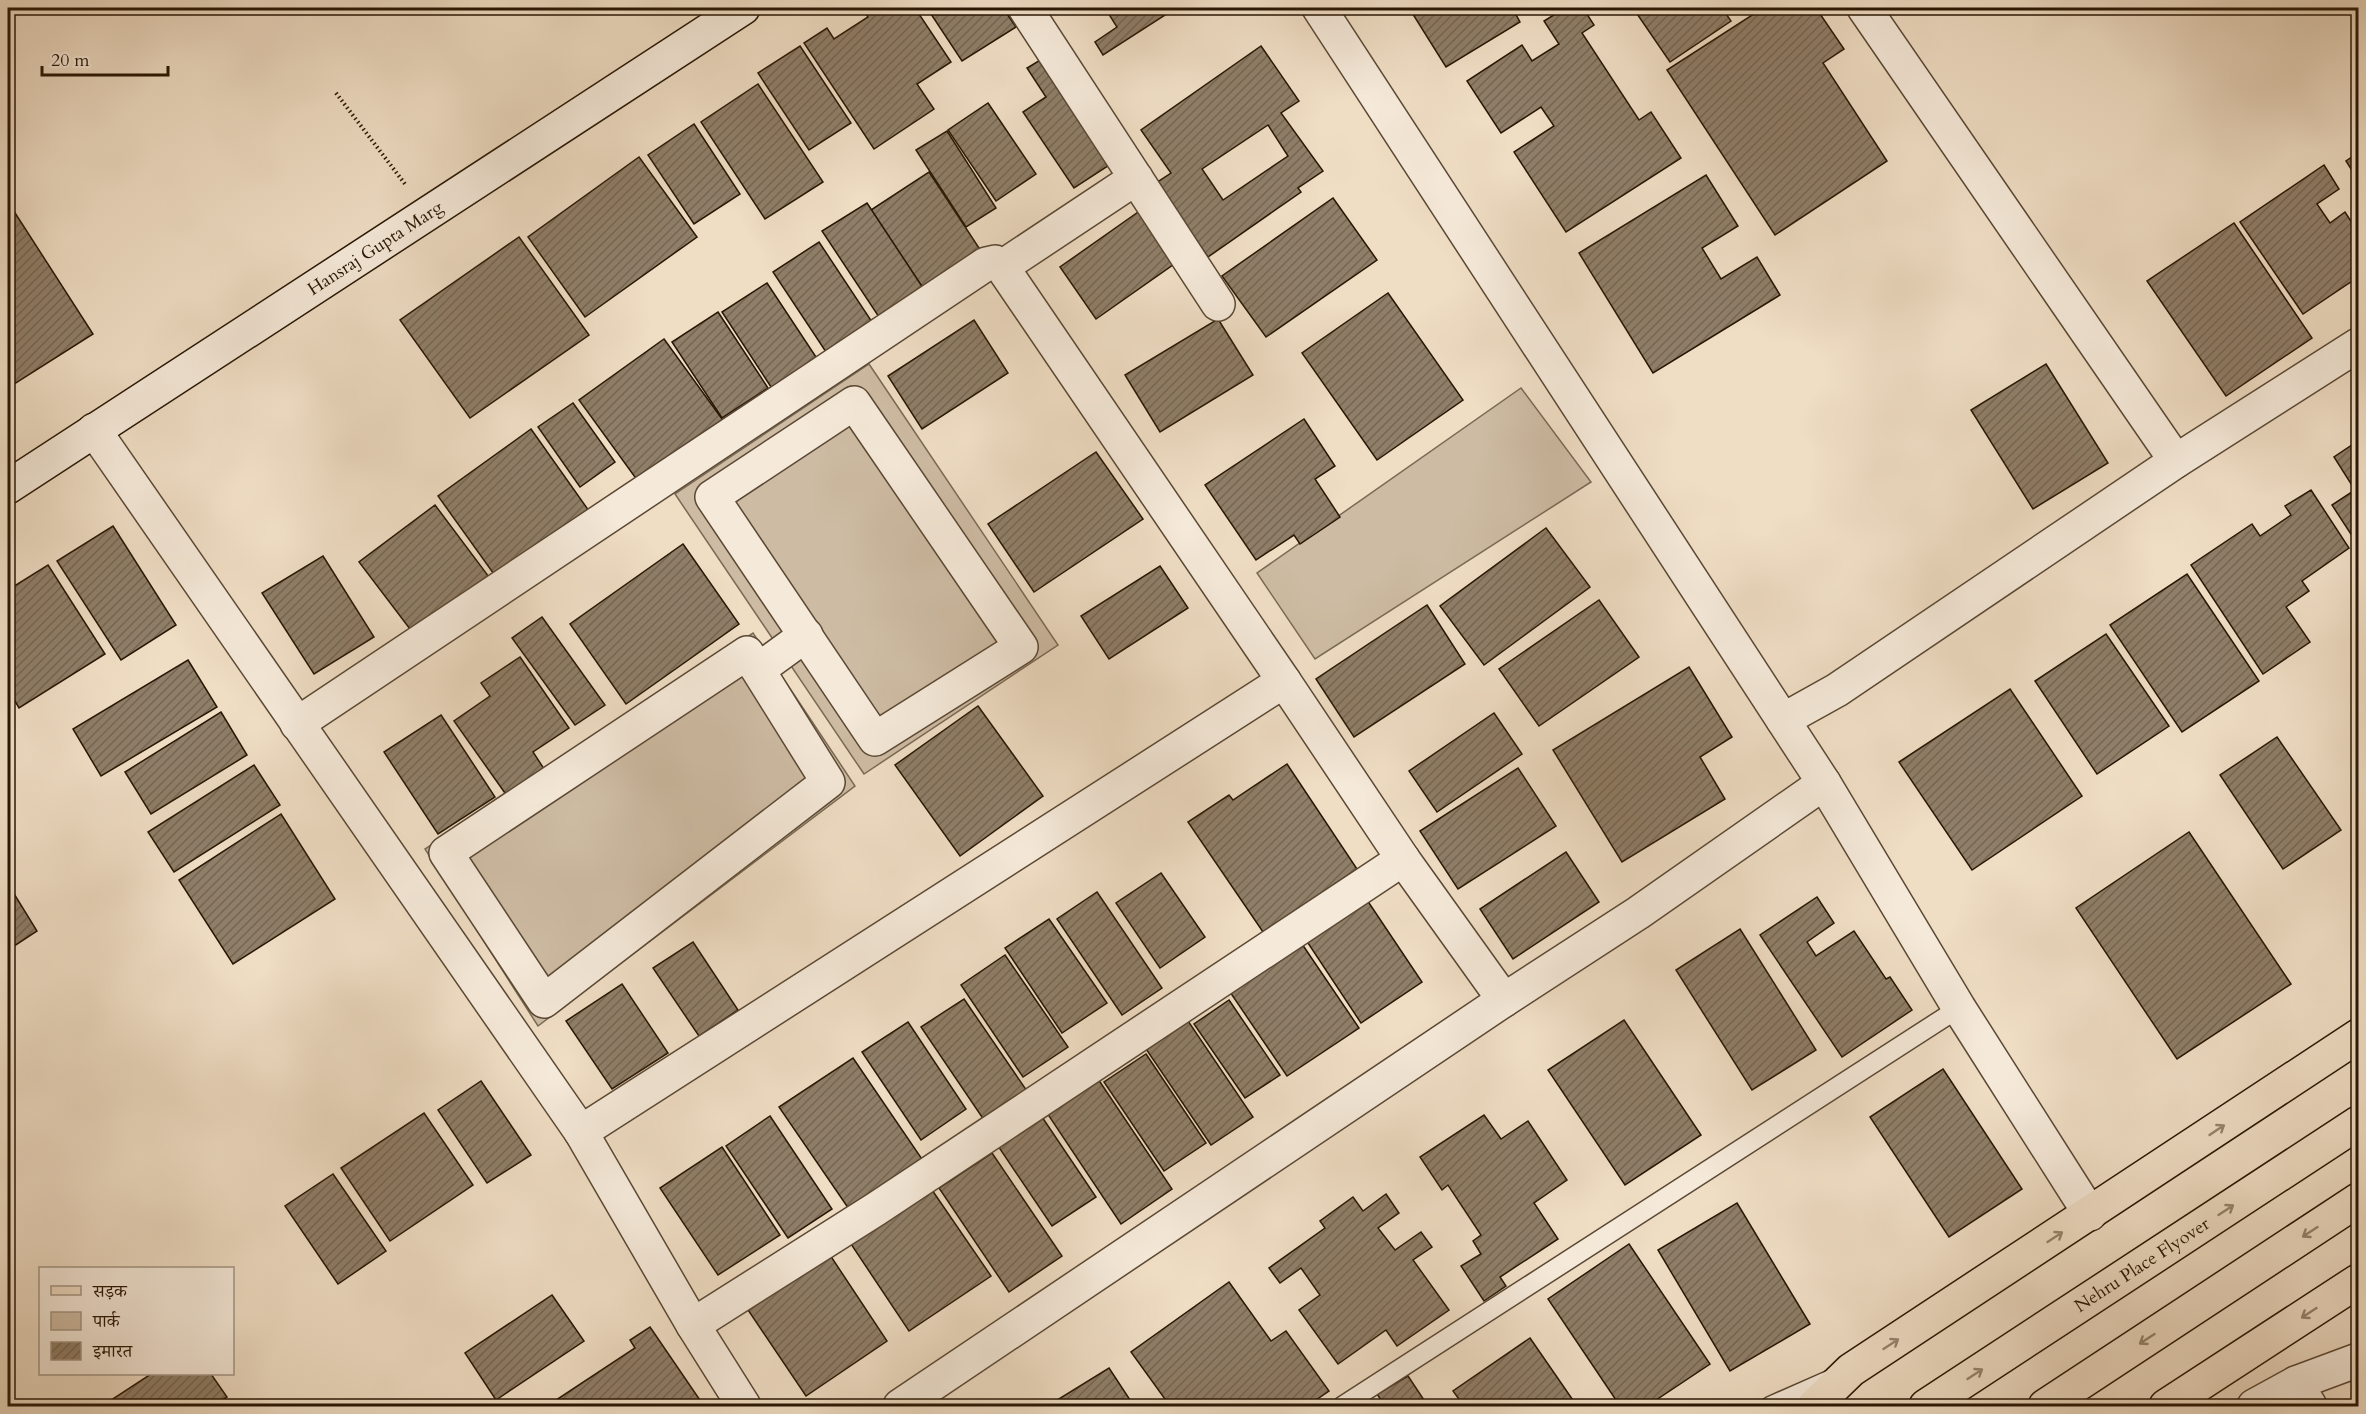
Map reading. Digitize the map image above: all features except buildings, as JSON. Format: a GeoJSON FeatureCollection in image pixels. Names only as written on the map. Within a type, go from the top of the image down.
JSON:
{"type":"FeatureCollection","features":[{"type":"Feature","properties":{"kind":"main road"},"geometry":{"type":"LineString","coordinates":[[1814,1407],[1851,1370],[2358,1036]]}},
{"type":"Feature","properties":{"kind":"main road","name":"Nehru Place Flyover"},"geometry":{"type":"LineString","coordinates":[[1926,1407],[2358,1123]]}},
{"type":"Feature","properties":{"kind":"main road"},"geometry":{"type":"LineString","coordinates":[[2045,1407],[2358,1200]]}},
{"type":"Feature","properties":{"kind":"main road"},"geometry":{"type":"LineString","coordinates":[[2166,1407],[2358,1281]]}},
{"type":"Feature","properties":{"kind":"street","name":"Hansraj Gupta Marg"},"geometry":{"type":"LineString","coordinates":[[8,487],[743,8]]}},
{"type":"Feature","properties":{"kind":"street"},"geometry":{"type":"LineString","coordinates":[[1025,8],[1218,304]]}},
{"type":"Feature","properties":{"kind":"street"},"geometry":{"type":"LineString","coordinates":[[1318,8],[1824,783],[1959,1008],[2090,1214]]}},
{"type":"Feature","properties":{"kind":"street"},"geometry":{"type":"LineString","coordinates":[[1864,8],[2176,461]]}},
{"type":"Feature","properties":{"kind":"street"},"geometry":{"type":"LineString","coordinates":[[1002,267],[1136,178]]}},
{"type":"Feature","properties":{"kind":"street"},"geometry":{"type":"LineString","coordinates":[[297,723],[986,264],[995,262],[1002,267],[1403,859],[1504,1000]]}},
{"type":"Feature","properties":{"kind":"street"},"geometry":{"type":"LineString","coordinates":[[1783,720],[1837,690],[2176,461],[2358,345]]}},
{"type":"Feature","properties":{"kind":"street"},"geometry":{"type":"LineString","coordinates":[[854,403],[1021,647],[875,739],[806,635],[712,497],[854,403]]}},
{"type":"Feature","properties":{"kind":"street"},"geometry":{"type":"LineString","coordinates":[[756,417],[781,452]]}},
{"type":"Feature","properties":{"kind":"street"},"geometry":{"type":"LineString","coordinates":[[94,430],[581,1132],[693,1325],[744,1407]]}},
{"type":"Feature","properties":{"kind":"street"},"geometry":{"type":"LineString","coordinates":[[758,670],[806,635]]}},
{"type":"Feature","properties":{"kind":"street"},"geometry":{"type":"LineString","coordinates":[[747,653],[758,670],[828,782],[544,1001],[446,853],[747,653]]}},
{"type":"Feature","properties":{"kind":"street"},"geometry":{"type":"LineString","coordinates":[[581,1132],[1284,681]]}},
{"type":"Feature","properties":{"kind":"street"},"geometry":{"type":"LineString","coordinates":[[900,1407],[1504,1000],[1638,913],[1824,783]]}},
{"type":"Feature","properties":{"kind":"street"},"geometry":{"type":"LineString","coordinates":[[693,1325],[876,1209],[1403,859]]}},
{"type":"Feature","properties":{"kind":"street"},"geometry":{"type":"LineString","coordinates":[[447,939],[483,910]]}},
{"type":"Feature","properties":{"kind":"street"},"geometry":{"type":"LineString","coordinates":[[2254,1407],[2303,1395],[2358,1360]]}},
{"type":"Feature","properties":{"kind":"lane"},"geometry":{"type":"LineString","coordinates":[[1342,1407],[1959,1008]]}},
{"type":"Feature","properties":{"kind":"lane"},"geometry":{"type":"LineString","coordinates":[[1770,1407],[1851,1370]]}},
{"type":"Feature","properties":{"kind":"path"},"geometry":{"type":"LineString","coordinates":[[336,93],[427,214]]}},
{"type":"Feature","properties":{"kind":"green space"},"geometry":{"type":"Polygon","coordinates":[[[869,364],[1058,645],[864,774],[675,494],[869,364]]]}},
{"type":"Feature","properties":{"kind":"green space"},"geometry":{"type":"Polygon","coordinates":[[[1521,388],[1591,482],[1315,659],[1257,573],[1521,388]]]}},
{"type":"Feature","properties":{"kind":"green space"},"geometry":{"type":"Polygon","coordinates":[[[753,633],[855,786],[538,1026],[425,849],[753,633]]]}}]}
